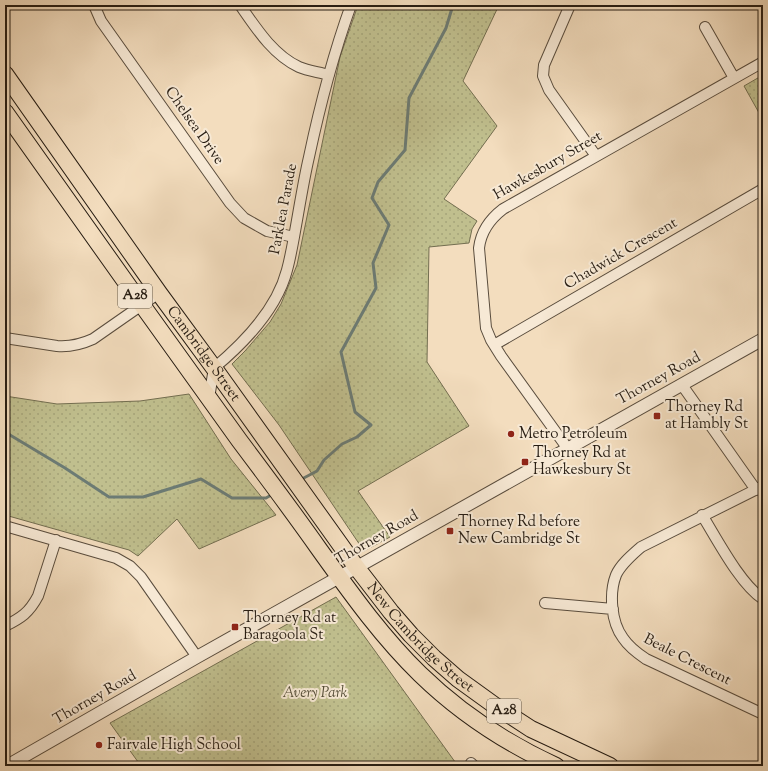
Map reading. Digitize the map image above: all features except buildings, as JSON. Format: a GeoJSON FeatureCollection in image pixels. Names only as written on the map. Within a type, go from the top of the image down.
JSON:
{"type":"FeatureCollection","features":[{"type":"Feature","properties":{"kind":"highway","name":"Cambridge Street"},"geometry":{"type":"LineString","coordinates":[[5,74],[159,293],[305,496]]}},
{"type":"Feature","properties":{"kind":"highway","name":"Cambridge Street"},"geometry":{"type":"LineString","coordinates":[[5,112],[141,305],[288,505]]}},
{"type":"Feature","properties":{"kind":"highway","name":"New Cambridge Street"},"geometry":{"type":"LineString","coordinates":[[305,496],[391,612],[412,635],[458,679],[531,730],[610,766]]}},
{"type":"Feature","properties":{"kind":"highway","name":"New Cambridge Street"},"geometry":{"type":"LineString","coordinates":[[288,505],[340,578],[388,641],[430,684],[494,732],[556,766]]}},
{"type":"Feature","properties":{"kind":"street","name":"Chelsea Drive"},"geometry":{"type":"LineString","coordinates":[[94,5],[101,21],[230,203],[244,218],[267,231],[294,237]]}},
{"type":"Feature","properties":{"kind":"street"},"geometry":{"type":"LineString","coordinates":[[240,5],[256,28],[275,50],[286,59],[299,67],[329,75]]}},
{"type":"Feature","properties":{"kind":"street","name":"Parklea Parade"},"geometry":{"type":"LineString","coordinates":[[214,368],[232,353],[253,330],[270,306],[287,270],[309,157],[338,42],[351,5]]}},
{"type":"Feature","properties":{"kind":"street"},"geometry":{"type":"LineString","coordinates":[[570,5],[544,65],[541,76],[549,90],[596,156]]}},
{"type":"Feature","properties":{"kind":"street"},"geometry":{"type":"LineString","coordinates":[[705,27],[734,78]]}},
{"type":"Feature","properties":{"kind":"street","name":"Hawkesbury Street"},"geometry":{"type":"LineString","coordinates":[[568,449],[494,345],[486,328],[479,248],[481,236],[485,228],[490,220],[504,209],[763,62]]}},
{"type":"Feature","properties":{"kind":"street","name":"Chadwick Crescent"},"geometry":{"type":"LineString","coordinates":[[494,345],[763,189]]}},
{"type":"Feature","properties":{"kind":"street"},"geometry":{"type":"LineString","coordinates":[[5,338],[58,346],[85,343],[159,293]]}},
{"type":"Feature","properties":{"kind":"street","name":"Thorney Road"},"geometry":{"type":"LineString","coordinates":[[7,766],[197,657],[763,339]]}},
{"type":"Feature","properties":{"kind":"street"},"geometry":{"type":"LineString","coordinates":[[209,398],[214,368]]}},
{"type":"Feature","properties":{"kind":"street"},"geometry":{"type":"LineString","coordinates":[[682,385],[760,488]]}},
{"type":"Feature","properties":{"kind":"street","name":"Beale Crescent"},"geometry":{"type":"LineString","coordinates":[[760,488],[641,547],[628,559],[617,575],[613,590],[613,609],[616,623],[622,637],[631,648],[646,659],[763,714]]}},
{"type":"Feature","properties":{"kind":"street"},"geometry":{"type":"LineString","coordinates":[[702,516],[738,572],[758,596],[763,599]]}},
{"type":"Feature","properties":{"kind":"street"},"geometry":{"type":"LineString","coordinates":[[5,526],[116,558],[130,566],[141,577],[197,657]]}},
{"type":"Feature","properties":{"kind":"street"},"geometry":{"type":"LineString","coordinates":[[5,626],[23,616],[34,604],[56,540]]}},
{"type":"Feature","properties":{"kind":"street"},"geometry":{"type":"LineString","coordinates":[[545,603],[613,609]]}},
{"type":"Feature","properties":{"kind":"green space"},"geometry":{"type":"Polygon","coordinates":[[[358,5],[499,5],[463,81],[497,126],[444,199],[477,221],[472,229],[469,243],[429,247],[427,362],[469,426],[358,491],[390,537],[364,551],[279,425],[232,364],[270,322],[281,304],[297,265],[340,57],[358,5]]]}},
{"type":"Feature","properties":{"kind":"green space"},"geometry":{"type":"Polygon","coordinates":[[[763,75],[763,120],[744,86],[763,75]]]}},
{"type":"Feature","properties":{"kind":"green space"},"geometry":{"type":"Polygon","coordinates":[[[189,394],[231,459],[276,515],[199,549],[177,519],[138,556],[129,550],[5,515],[5,396],[57,404],[140,401],[189,394]]]}},
{"type":"Feature","properties":{"kind":"green space","name":"Avery Park"},"geometry":{"type":"Polygon","coordinates":[[[336,597],[458,766],[141,766],[110,723],[336,597]]]}},
{"type":"Feature","properties":{"kind":"waterway"},"geometry":{"type":"LineString","coordinates":[[5,8],[8,5]]}},
{"type":"Feature","properties":{"kind":"waterway"},"geometry":{"type":"LineString","coordinates":[[300,480],[317,471],[324,460],[342,444],[357,437],[371,425],[355,412],[341,352],[376,288],[373,263],[389,225],[372,198],[378,182],[405,150],[409,98],[446,28],[453,5]]}},
{"type":"Feature","properties":{"kind":"waterway"},"geometry":{"type":"LineString","coordinates":[[5,432],[65,468],[109,497],[143,497],[201,479],[232,498],[266,498],[273,494]]}},
{"type":"Feature","properties":{"kind":"place","name":"Thorney Rd at Hambly St"},"geometry":{"type":"Point","coordinates":[657,416]}},
{"type":"Feature","properties":{"kind":"place","name":"Metro Petroleum"},"geometry":{"type":"Point","coordinates":[511,434]}},
{"type":"Feature","properties":{"kind":"place","name":"Thorney Rd at Hawkesbury St"},"geometry":{"type":"Point","coordinates":[525,462]}},
{"type":"Feature","properties":{"kind":"place","name":"Thorney Rd before New Cambridge St"},"geometry":{"type":"Point","coordinates":[450,531]}},
{"type":"Feature","properties":{"kind":"place","name":"Thorney Rd at Baragoola St"},"geometry":{"type":"Point","coordinates":[235,627]}},
{"type":"Feature","properties":{"kind":"place","name":"Fairvale High School"},"geometry":{"type":"Point","coordinates":[99,745]}}]}
